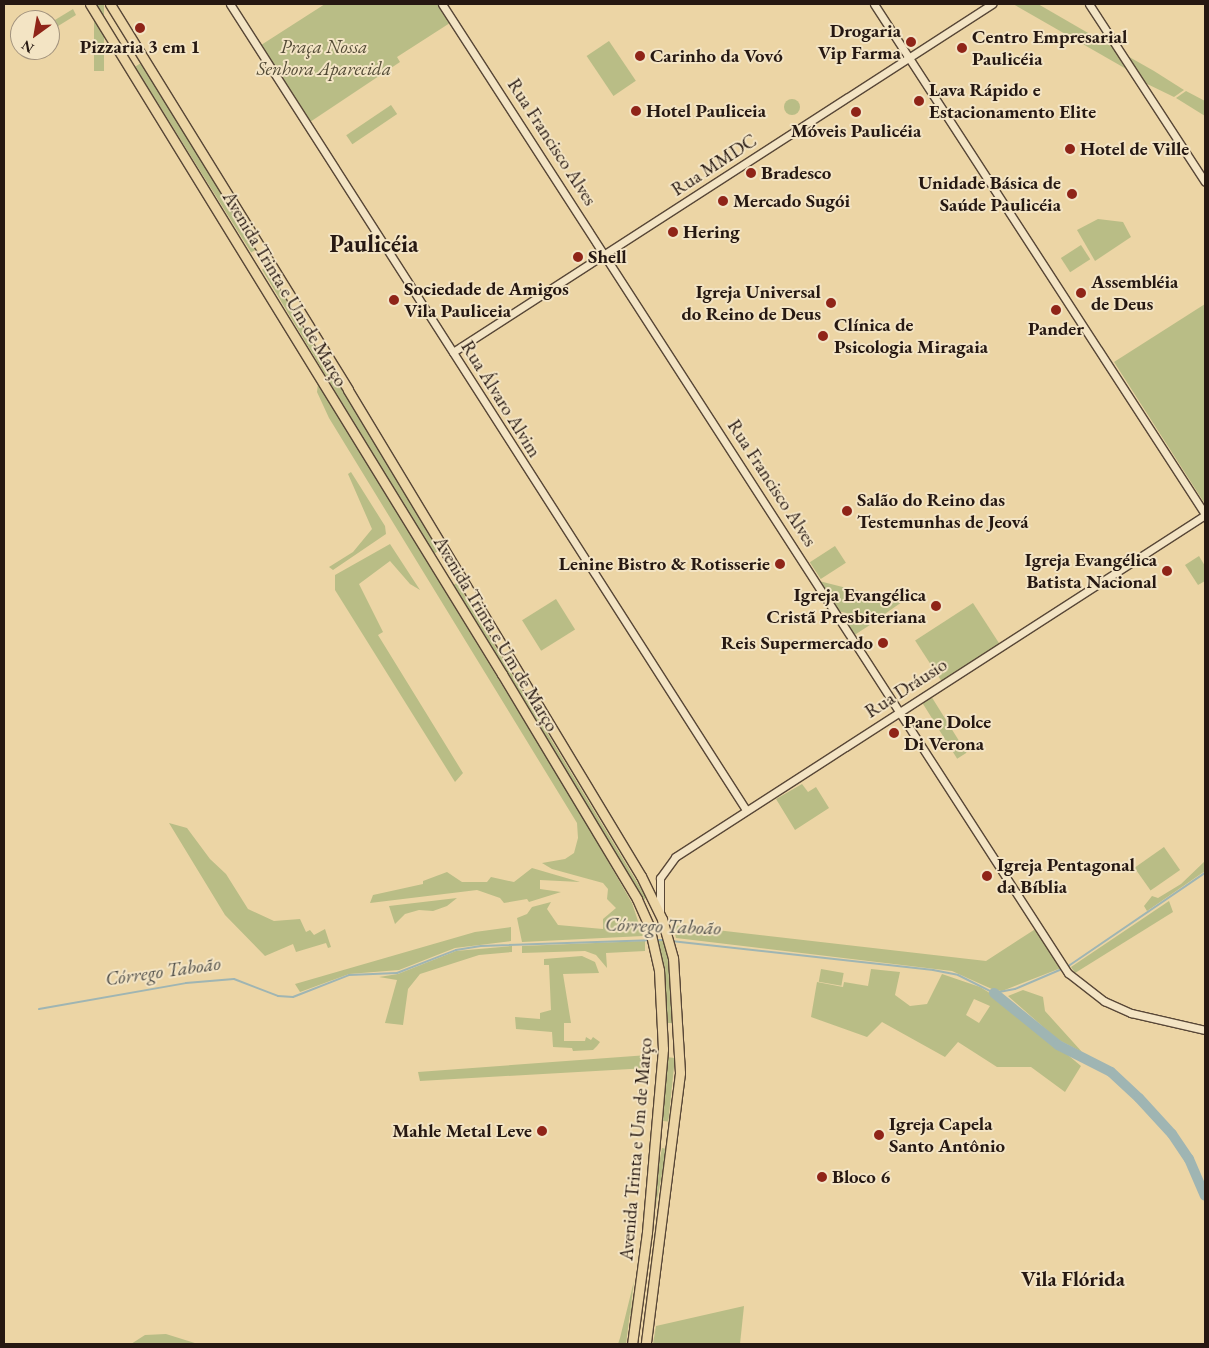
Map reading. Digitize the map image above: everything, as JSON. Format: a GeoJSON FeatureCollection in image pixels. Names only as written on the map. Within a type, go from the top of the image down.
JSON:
{"type":"FeatureCollection","features":[{"type":"Feature","properties":{"kind":"main road","name":"Avenida Trinta e Um de Março"},"geometry":{"type":"LineString","coordinates":[[90,4],[507,682],[637,900],[650,930],[654,946],[663,1049],[634,1344]]}},
{"type":"Feature","properties":{"kind":"main road","name":"Avenida Trinta e Um de Março"},"geometry":{"type":"LineString","coordinates":[[110,4],[297,307],[641,876],[661,915],[670,944],[680,1073],[646,1344]]}},
{"type":"Feature","properties":{"kind":"main road"},"geometry":{"type":"LineString","coordinates":[[640,1285],[641,1318],[649,1324]]}},
{"type":"Feature","properties":{"kind":"street","name":"Rua Álvaro Alvim"},"geometry":{"type":"LineString","coordinates":[[230,4],[746,810]]}},
{"type":"Feature","properties":{"kind":"street","name":"Rua Francisco Alves"},"geometry":{"type":"LineString","coordinates":[[442,4],[1048,944],[1071,976],[1104,1001],[1131,1013],[1205,1030]]}},
{"type":"Feature","properties":{"kind":"street"},"geometry":{"type":"LineString","coordinates":[[874,4],[1205,515]]}},
{"type":"Feature","properties":{"kind":"street","name":"Rua MMDC"},"geometry":{"type":"LineString","coordinates":[[453,352],[992,4]]}},
{"type":"Feature","properties":{"kind":"street"},"geometry":{"type":"LineString","coordinates":[[1089,4],[1205,182]]}},
{"type":"Feature","properties":{"kind":"street","name":"Rua Dráusio"},"geometry":{"type":"LineString","coordinates":[[661,915],[659,884],[671,861],[746,810],[1205,515]]}},
{"type":"Feature","properties":{"kind":"street"},"geometry":{"type":"LineString","coordinates":[[650,930],[661,915]]}},
{"type":"Feature","properties":{"kind":"green space"},"geometry":{"type":"Polygon","coordinates":[[[94,4],[104,4],[104,71],[94,71],[94,4]]]}},
{"type":"Feature","properties":{"kind":"green space","name":"Praça Nossa Senhora Aparecida"},"geometry":{"type":"Polygon","coordinates":[[[325,4],[442,4],[453,21],[397,57],[400,62],[307,124],[258,47],[325,4]]]}},
{"type":"Feature","properties":{"kind":"green space"},"geometry":{"type":"Polygon","coordinates":[[[1013,4],[1038,4],[1114,48],[1128,70],[1013,4]]]}},
{"type":"Feature","properties":{"kind":"green space"},"geometry":{"type":"Polygon","coordinates":[[[73,9],[76,15],[60,25],[60,17],[73,9]]]}},
{"type":"Feature","properties":{"kind":"green space"},"geometry":{"type":"Polygon","coordinates":[[[609,41],[636,81],[613,96],[587,56],[609,41]]]}},
{"type":"Feature","properties":{"kind":"green space"},"geometry":{"type":"Polygon","coordinates":[[[1124,54],[1184,90],[1174,97],[1141,81],[1124,54]]]}},
{"type":"Feature","properties":{"kind":"green space"},"geometry":{"type":"Polygon","coordinates":[[[141,63],[257,249],[251,252],[135,67],[141,63]]]}},
{"type":"Feature","properties":{"kind":"green space"},"geometry":{"type":"Polygon","coordinates":[[[1186,91],[1205,101],[1205,116],[1176,98],[1186,91]]]}},
{"type":"Feature","properties":{"kind":"green space"},"geometry":{"type":"Polygon","coordinates":[[[792,99],[800,107],[792,115],[784,107],[792,99]]]}},
{"type":"Feature","properties":{"kind":"green space"},"geometry":{"type":"Polygon","coordinates":[[[391,105],[397,114],[352,144],[346,135],[391,105]]]}},
{"type":"Feature","properties":{"kind":"green space"},"geometry":{"type":"Polygon","coordinates":[[[1098,219],[1123,222],[1131,237],[1095,261],[1077,230],[1098,219]]]}},
{"type":"Feature","properties":{"kind":"green space"},"geometry":{"type":"Polygon","coordinates":[[[1081,245],[1090,259],[1070,272],[1061,258],[1081,245]]]}},
{"type":"Feature","properties":{"kind":"green space"},"geometry":{"type":"Polygon","coordinates":[[[268,266],[439,551],[433,554],[262,270],[268,266]]]}},
{"type":"Feature","properties":{"kind":"green space"},"geometry":{"type":"Polygon","coordinates":[[[1205,304],[1205,504],[1114,362],[1205,304]]]}},
{"type":"Feature","properties":{"kind":"green space"},"geometry":{"type":"Polygon","coordinates":[[[318,384],[579,811],[632,903],[643,936],[522,942],[517,918],[527,914],[532,907],[551,902],[547,909],[558,925],[603,929],[603,919],[616,908],[607,899],[608,889],[603,883],[552,869],[542,863],[565,859],[574,853],[578,838],[577,823],[329,418],[317,392],[318,384]]]}},
{"type":"Feature","properties":{"kind":"green space"},"geometry":{"type":"Polygon","coordinates":[[[351,472],[385,526],[386,534],[333,570],[329,567],[353,552],[372,529],[348,474],[351,472]]]}},
{"type":"Feature","properties":{"kind":"green space"},"geometry":{"type":"Polygon","coordinates":[[[390,544],[420,590],[410,584],[390,561],[359,584],[383,632],[378,635],[463,773],[455,782],[335,590],[335,575],[390,544]]]}},
{"type":"Feature","properties":{"kind":"green space"},"geometry":{"type":"Polygon","coordinates":[[[835,546],[846,563],[821,579],[810,562],[835,546]]]}},
{"type":"Feature","properties":{"kind":"green space"},"geometry":{"type":"Polygon","coordinates":[[[1199,556],[1205,566],[1205,581],[1198,585],[1185,565],[1199,556]]]}},
{"type":"Feature","properties":{"kind":"green space"},"geometry":{"type":"Polygon","coordinates":[[[819,581],[902,602],[876,620],[838,611],[819,581]]]}},
{"type":"Feature","properties":{"kind":"green space"},"geometry":{"type":"Polygon","coordinates":[[[457,583],[646,897],[643,902],[453,585],[457,583]]]}},
{"type":"Feature","properties":{"kind":"green space"},"geometry":{"type":"Polygon","coordinates":[[[556,599],[575,630],[541,651],[522,620],[556,599]]]}},
{"type":"Feature","properties":{"kind":"green space"},"geometry":{"type":"Polygon","coordinates":[[[973,603],[1000,645],[942,683],[915,641],[973,603]]]}},
{"type":"Feature","properties":{"kind":"green space"},"geometry":{"type":"Polygon","coordinates":[[[837,612],[876,621],[853,636],[837,612]]]}},
{"type":"Feature","properties":{"kind":"green space"},"geometry":{"type":"Polygon","coordinates":[[[931,696],[967,753],[957,759],[922,702],[931,696]]]}},
{"type":"Feature","properties":{"kind":"green space"},"geometry":{"type":"Polygon","coordinates":[[[802,784],[808,792],[816,787],[829,808],[795,830],[776,799],[802,784]]]}},
{"type":"Feature","properties":{"kind":"green space"},"geometry":{"type":"Polygon","coordinates":[[[169,823],[187,828],[210,859],[226,874],[248,909],[274,921],[300,919],[306,932],[310,930],[314,935],[325,929],[331,947],[328,948],[326,943],[296,952],[293,944],[265,956],[225,915],[169,823]]]}},
{"type":"Feature","properties":{"kind":"green space"},"geometry":{"type":"Polygon","coordinates":[[[1164,847],[1180,870],[1151,891],[1135,868],[1164,847]]]}},
{"type":"Feature","properties":{"kind":"green space"},"geometry":{"type":"Polygon","coordinates":[[[1205,861],[1205,871],[1147,911],[1144,906],[1152,896],[1158,898],[1181,884],[1205,861]]]}},
{"type":"Feature","properties":{"kind":"green space"},"geometry":{"type":"Polygon","coordinates":[[[532,868],[580,882],[540,880],[540,889],[561,892],[529,902],[527,899],[504,903],[500,898],[477,890],[370,903],[373,895],[423,884],[423,881],[447,872],[462,882],[487,882],[491,877],[514,882],[532,868]]]}},
{"type":"Feature","properties":{"kind":"green space"},"geometry":{"type":"Polygon","coordinates":[[[457,898],[447,906],[433,911],[419,910],[405,914],[395,924],[389,906],[457,898]]]}},
{"type":"Feature","properties":{"kind":"green space"},"geometry":{"type":"Polygon","coordinates":[[[1169,901],[1173,912],[1075,973],[1071,967],[1169,901]]]}},
{"type":"Feature","properties":{"kind":"green space"},"geometry":{"type":"Polygon","coordinates":[[[673,925],[986,961],[1037,928],[1061,968],[1002,991],[994,990],[952,971],[676,938],[673,925]]]}},
{"type":"Feature","properties":{"kind":"green space"},"geometry":{"type":"Polygon","coordinates":[[[511,927],[511,941],[455,948],[399,970],[349,974],[300,992],[295,984],[475,932],[511,927]]]}},
{"type":"Feature","properties":{"kind":"green space"},"geometry":{"type":"Polygon","coordinates":[[[645,941],[645,951],[606,953],[607,968],[596,955],[585,951],[522,953],[522,946],[645,941]]]}},
{"type":"Feature","properties":{"kind":"green space"},"geometry":{"type":"Polygon","coordinates":[[[656,941],[665,941],[668,952],[672,1023],[668,1023],[663,968],[656,941]]]}},
{"type":"Feature","properties":{"kind":"green space"},"geometry":{"type":"Polygon","coordinates":[[[512,946],[512,952],[479,955],[420,974],[408,989],[403,1025],[385,1023],[397,980],[379,977],[398,974],[456,951],[512,946]]]}},
{"type":"Feature","properties":{"kind":"green space"},"geometry":{"type":"Polygon","coordinates":[[[582,956],[595,962],[599,973],[563,974],[571,1023],[564,1023],[564,1041],[585,1041],[586,1037],[591,1040],[593,1037],[600,1042],[597,1046],[593,1050],[573,1051],[572,1048],[553,1047],[552,1032],[516,1029],[515,1017],[540,1019],[540,1013],[551,1010],[549,965],[544,965],[544,959],[582,956]]]}},
{"type":"Feature","properties":{"kind":"green space"},"geometry":{"type":"Polygon","coordinates":[[[821,969],[844,973],[841,986],[819,982],[821,969]]]}},
{"type":"Feature","properties":{"kind":"green space"},"geometry":{"type":"Polygon","coordinates":[[[871,969],[900,972],[895,995],[910,1006],[927,1004],[942,974],[980,987],[1006,1003],[1081,1066],[1065,1092],[1031,1067],[997,1067],[958,1042],[945,1057],[882,1022],[867,1037],[811,1017],[817,982],[843,987],[844,982],[868,986],[871,969]],[[974,999],[966,1015],[979,1023],[990,1006],[974,999]]]}},
{"type":"Feature","properties":{"kind":"green space"},"geometry":{"type":"Polygon","coordinates":[[[1023,990],[1043,997],[1045,1011],[1082,1052],[1057,1039],[1008,996],[1023,990]]]}},
{"type":"Feature","properties":{"kind":"green space"},"geometry":{"type":"Polygon","coordinates":[[[648,1055],[648,1068],[420,1081],[418,1072],[648,1055]]]}},
{"type":"Feature","properties":{"kind":"green space"},"geometry":{"type":"Polygon","coordinates":[[[666,1057],[675,1058],[668,1122],[659,1121],[666,1057]]]}},
{"type":"Feature","properties":{"kind":"green space"},"geometry":{"type":"Polygon","coordinates":[[[662,1148],[667,1149],[634,1316],[630,1315],[662,1148]]]}},
{"type":"Feature","properties":{"kind":"green space"},"geometry":{"type":"Polygon","coordinates":[[[634,1281],[626,1344],[618,1344],[620,1338],[634,1281]]]}},
{"type":"Feature","properties":{"kind":"green space"},"geometry":{"type":"Polygon","coordinates":[[[744,1306],[740,1344],[653,1344],[656,1326],[744,1306]]]}},
{"type":"Feature","properties":{"kind":"green space"},"geometry":{"type":"Polygon","coordinates":[[[166,1334],[198,1344],[131,1344],[145,1335],[166,1334]]]}},
{"type":"Feature","properties":{"kind":"waterway"},"geometry":{"type":"LineString","coordinates":[[1067,967],[1205,873]]}},
{"type":"Feature","properties":{"kind":"waterway","name":"Córrego Taboão"},"geometry":{"type":"LineString","coordinates":[[39,1009],[186,983],[234,979],[278,996],[293,997],[349,975],[397,973],[456,950],[481,946],[649,940]]}},
{"type":"Feature","properties":{"kind":"waterway","name":"Córrego Taboão"},"geometry":{"type":"LineString","coordinates":[[656,940],[666,940]]}},
{"type":"Feature","properties":{"kind":"waterway","name":"Córrego Taboão"},"geometry":{"type":"LineString","coordinates":[[671,941],[933,970],[958,975],[994,993],[1015,989],[1062,969]]}},
{"type":"Feature","properties":{"kind":"waterway","name":"Córrego Taboão"},"geometry":{"type":"LineString","coordinates":[[994,993],[1058,1045],[1111,1072],[1139,1098],[1172,1134],[1189,1159],[1205,1196]]}},
{"type":"Feature","properties":{"kind":"place","name":"Pizzaria 3 em 1"},"geometry":{"type":"Point","coordinates":[140,28]}},
{"type":"Feature","properties":{"kind":"place","name":"Drogaria Vip Farma"},"geometry":{"type":"Point","coordinates":[911,42]}},
{"type":"Feature","properties":{"kind":"place","name":"Centro Empresarial Paulicéia"},"geometry":{"type":"Point","coordinates":[962,48]}},
{"type":"Feature","properties":{"kind":"place","name":"Carinho da Vovó"},"geometry":{"type":"Point","coordinates":[640,56]}},
{"type":"Feature","properties":{"kind":"place","name":"Lava Rápido e Estacionamento Elite"},"geometry":{"type":"Point","coordinates":[919,101]}},
{"type":"Feature","properties":{"kind":"place","name":"Hotel Pauliceia"},"geometry":{"type":"Point","coordinates":[636,111]}},
{"type":"Feature","properties":{"kind":"place","name":"Móveis Paulicéia"},"geometry":{"type":"Point","coordinates":[856,112]}},
{"type":"Feature","properties":{"kind":"place","name":"Hotel de Ville"},"geometry":{"type":"Point","coordinates":[1070,149]}},
{"type":"Feature","properties":{"kind":"place","name":"Bradesco"},"geometry":{"type":"Point","coordinates":[751,173]}},
{"type":"Feature","properties":{"kind":"place","name":"Unidade Básica de Saúde Paulicéia"},"geometry":{"type":"Point","coordinates":[1072,194]}},
{"type":"Feature","properties":{"kind":"place","name":"Mercado Sugói"},"geometry":{"type":"Point","coordinates":[723,201]}},
{"type":"Feature","properties":{"kind":"place","name":"Hering"},"geometry":{"type":"Point","coordinates":[673,232]}},
{"type":"Feature","properties":{"kind":"place","name":"Shell"},"geometry":{"type":"Point","coordinates":[578,257]}},
{"type":"Feature","properties":{"kind":"place","name":"Assembléia de Deus"},"geometry":{"type":"Point","coordinates":[1081,293]}},
{"type":"Feature","properties":{"kind":"place","name":"Sociedade de Amigos Vila Pauliceia"},"geometry":{"type":"Point","coordinates":[394,300]}},
{"type":"Feature","properties":{"kind":"place","name":"Igreja Universal do Reino de Deus"},"geometry":{"type":"Point","coordinates":[831,303]}},
{"type":"Feature","properties":{"kind":"place","name":"Pander"},"geometry":{"type":"Point","coordinates":[1056,310]}},
{"type":"Feature","properties":{"kind":"place","name":"Clínica de Psicologia Miragaia"},"geometry":{"type":"Point","coordinates":[823,336]}},
{"type":"Feature","properties":{"kind":"place","name":"Salão do Reino das Testemunhas de Jeová"},"geometry":{"type":"Point","coordinates":[847,511]}},
{"type":"Feature","properties":{"kind":"place","name":"Lenine Bistro & Rotisserie"},"geometry":{"type":"Point","coordinates":[780,564]}},
{"type":"Feature","properties":{"kind":"place","name":"Igreja Evangélica Batista Nacional"},"geometry":{"type":"Point","coordinates":[1167,571]}},
{"type":"Feature","properties":{"kind":"place","name":"Igreja Evangélica Cristã Presbiteriana"},"geometry":{"type":"Point","coordinates":[936,606]}},
{"type":"Feature","properties":{"kind":"place","name":"Reis Supermercado"},"geometry":{"type":"Point","coordinates":[883,643]}},
{"type":"Feature","properties":{"kind":"place","name":"Pane Dolce Di Verona"},"geometry":{"type":"Point","coordinates":[894,733]}},
{"type":"Feature","properties":{"kind":"place","name":"Igreja Pentagonal da Bíblia"},"geometry":{"type":"Point","coordinates":[987,876]}},
{"type":"Feature","properties":{"kind":"place","name":"Mahle Metal Leve"},"geometry":{"type":"Point","coordinates":[542,1131]}},
{"type":"Feature","properties":{"kind":"place","name":"Igreja Capela Santo Antônio"},"geometry":{"type":"Point","coordinates":[879,1135]}},
{"type":"Feature","properties":{"kind":"place","name":"Bloco 6"},"geometry":{"type":"Point","coordinates":[822,1177]}},
{"type":"Feature","properties":{"kind":"district","name":"Paulicéia"},"geometry":{"type":"Point","coordinates":[374,244]}},
{"type":"Feature","properties":{"kind":"district","name":"Vila Flórida"},"geometry":{"type":"Point","coordinates":[1073,1279]}}]}
